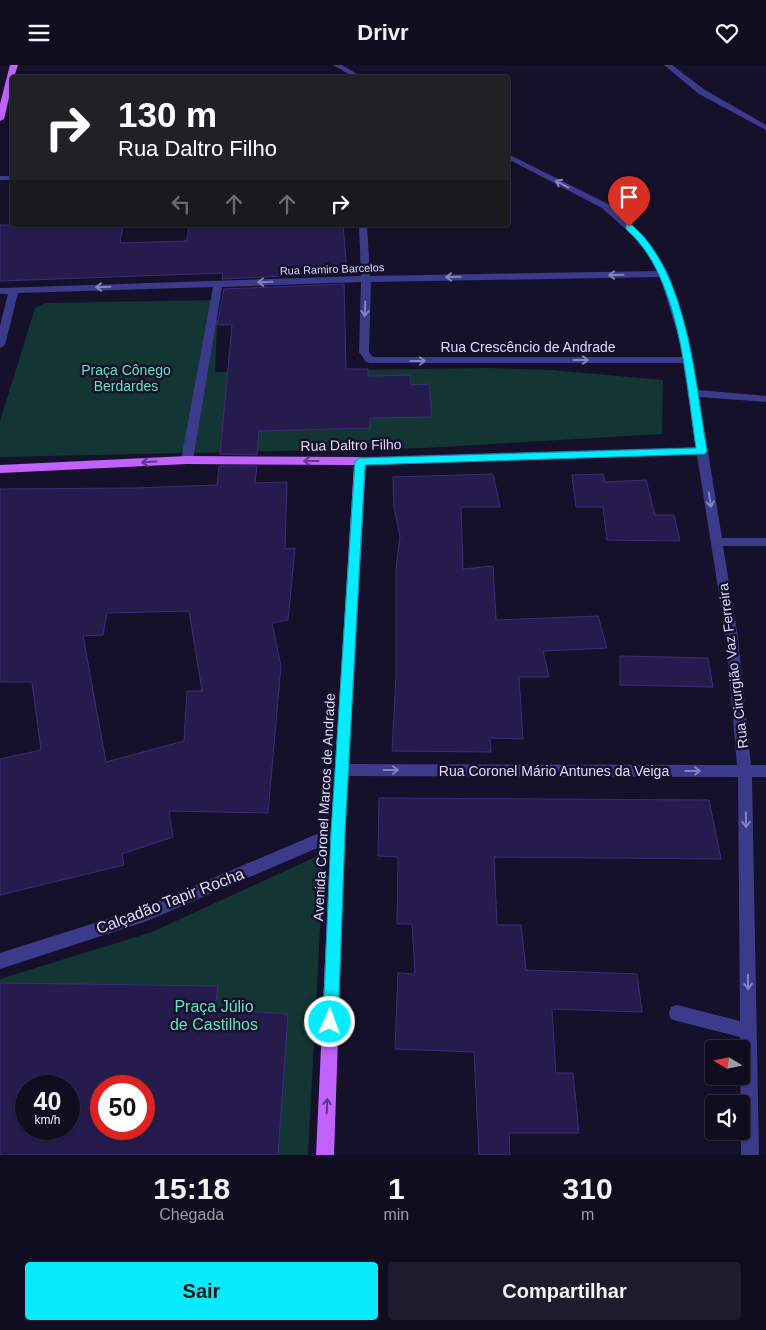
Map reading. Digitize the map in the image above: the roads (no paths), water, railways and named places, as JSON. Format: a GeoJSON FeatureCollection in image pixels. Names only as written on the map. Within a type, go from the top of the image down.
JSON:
{"type":"FeatureCollection","features":[{"type":"Feature","properties":{"kind":"main road"},"geometry":{"type":"LineString","coordinates":[[0,119],[10,80]]}},
{"type":"Feature","properties":{"kind":"main road","name":"Rua Daltro Filho"},"geometry":{"type":"LineString","coordinates":[[0,469],[187,460],[360,461]]}},
{"type":"Feature","properties":{"kind":"main road","name":"Avenida Coronel Marcos de Andrade"},"geometry":{"type":"LineString","coordinates":[[325,1155],[338,832],[360,461]]}},
{"type":"Feature","properties":{"kind":"street"},"geometry":{"type":"LineString","coordinates":[[336,65],[352,75]]}},
{"type":"Feature","properties":{"kind":"street"},"geometry":{"type":"LineString","coordinates":[[668,65],[702,92],[766,128]]}},
{"type":"Feature","properties":{"kind":"street","name":"Rua Cirurgião Vaz Ferreira"},"geometry":{"type":"LineString","coordinates":[[510,157],[605,207],[641,237],[664,274],[684,338],[732,638],[745,771],[750,1155]]}},
{"type":"Feature","properties":{"kind":"street"},"geometry":{"type":"LineString","coordinates":[[363,227],[366,279]]}},
{"type":"Feature","properties":{"kind":"street","name":"Rua Ramiro Barcelos"},"geometry":{"type":"LineString","coordinates":[[0,291],[366,279],[664,274]]}},
{"type":"Feature","properties":{"kind":"street","name":"Rua Crescêncio de Andrade"},"geometry":{"type":"LineString","coordinates":[[366,279],[364,352],[370,361],[687,360]]}},
{"type":"Feature","properties":{"kind":"street"},"geometry":{"type":"LineString","coordinates":[[187,460],[218,284]]}},
{"type":"Feature","properties":{"kind":"street"},"geometry":{"type":"LineString","coordinates":[[0,345],[14,290]]}},
{"type":"Feature","properties":{"kind":"street"},"geometry":{"type":"LineString","coordinates":[[692,393],[766,399]]}},
{"type":"Feature","properties":{"kind":"street","name":"Rua Daltro Filho"},"geometry":{"type":"LineString","coordinates":[[360,461],[702,451]]}},
{"type":"Feature","properties":{"kind":"street"},"geometry":{"type":"LineString","coordinates":[[716,542],[766,542]]}},
{"type":"Feature","properties":{"kind":"street","name":"Rua Coronel Mário Antunes da Veiga"},"geometry":{"type":"LineString","coordinates":[[342,770],[766,771]]}},
{"type":"Feature","properties":{"kind":"street","name":"Calçadão Tapir Rocha"},"geometry":{"type":"LineString","coordinates":[[0,961],[147,914],[338,832]]}},
{"type":"Feature","properties":{"kind":"street"},"geometry":{"type":"LineString","coordinates":[[677,1013],[748,1031]]}},
{"type":"Feature","properties":{"kind":"park label","name":"Praça Cônego Berdardes"},"geometry":{"type":"Point","coordinates":[126,378]}},
{"type":"Feature","properties":{"kind":"park label","name":"Praça Júlio de Castilhos"},"geometry":{"type":"Point","coordinates":[214,1015]}}]}
